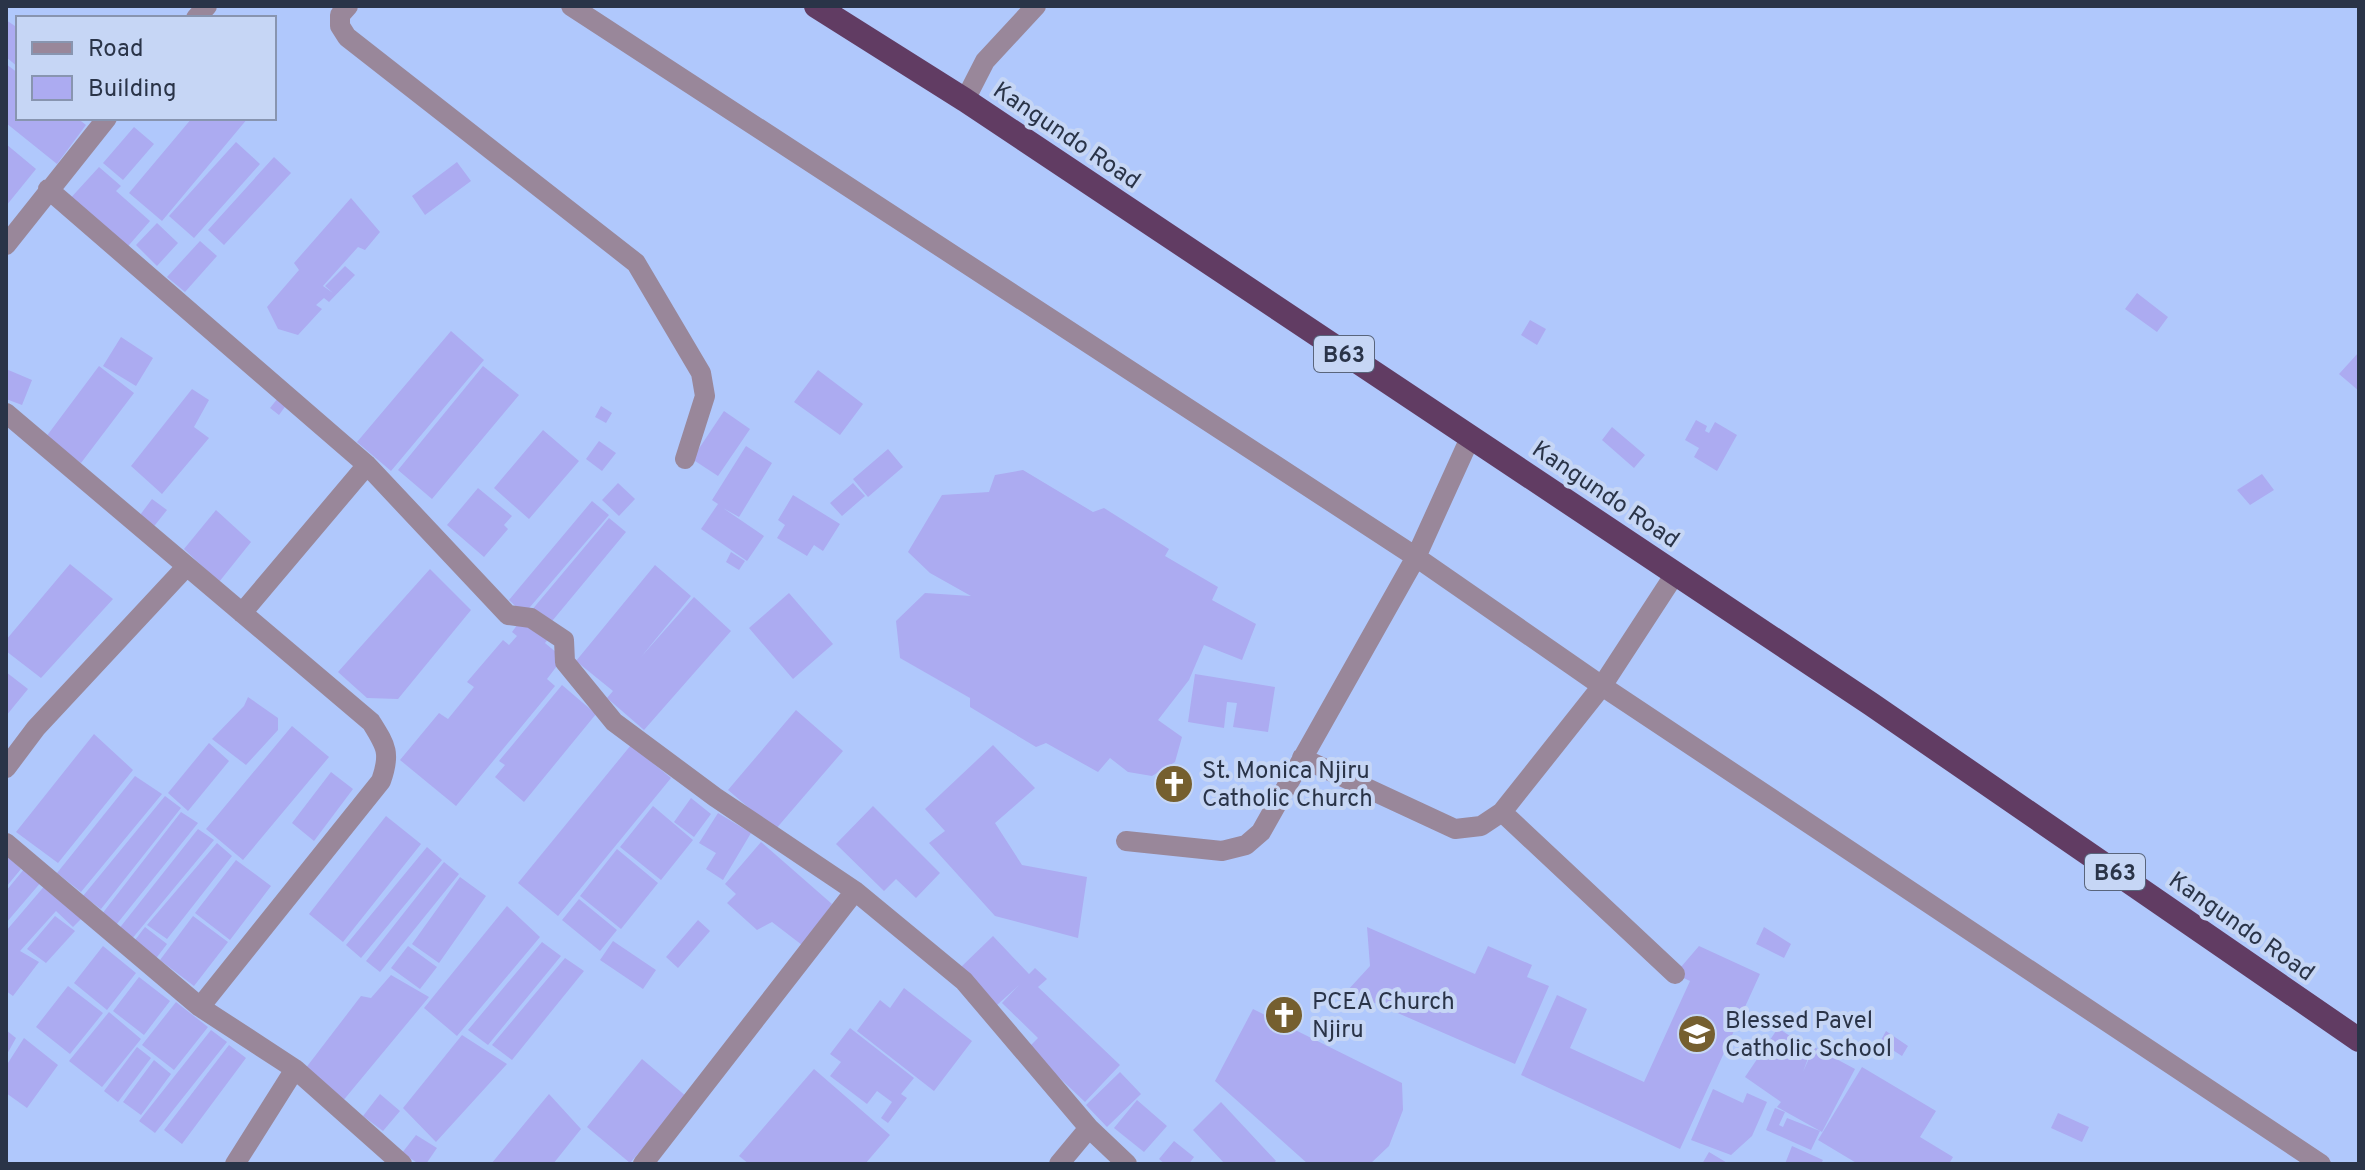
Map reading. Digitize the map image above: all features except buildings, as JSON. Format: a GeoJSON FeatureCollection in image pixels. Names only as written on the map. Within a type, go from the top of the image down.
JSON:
{"type":"FeatureCollection","features":[{"type":"Feature","properties":{"kind":"highway","name":"Kangundo Road"},"geometry":{"type":"LineString","coordinates":[[816,6],[965,100],[1871,704],[2359,1040]]}},
{"type":"Feature","properties":{"kind":"street"},"geometry":{"type":"LineString","coordinates":[[348,6],[340,15],[340,26],[347,37],[636,263],[701,373],[705,396],[685,459]]}},
{"type":"Feature","properties":{"kind":"street"},"geometry":{"type":"LineString","coordinates":[[571,6],[1416,557],[1602,686],[2321,1164]]}},
{"type":"Feature","properties":{"kind":"street"},"geometry":{"type":"LineString","coordinates":[[965,100],[985,61],[1036,6]]}},
{"type":"Feature","properties":{"kind":"street"},"geometry":{"type":"LineString","coordinates":[[6,245],[105,120]]}},
{"type":"Feature","properties":{"kind":"street"},"geometry":{"type":"LineString","coordinates":[[48,189],[367,465],[508,615],[531,618],[564,640],[565,662],[614,722],[715,797],[855,891],[964,981],[1089,1128],[1127,1164]]}},
{"type":"Feature","properties":{"kind":"street"},"geometry":{"type":"LineString","coordinates":[[6,413],[371,722],[385,744],[388,761],[381,781],[200,1007]]}},
{"type":"Feature","properties":{"kind":"street"},"geometry":{"type":"LineString","coordinates":[[1126,841],[1222,851],[1246,845],[1261,832],[1416,557],[1470,438]]}},
{"type":"Feature","properties":{"kind":"street"},"geometry":{"type":"LineString","coordinates":[[242,613],[367,465]]}},
{"type":"Feature","properties":{"kind":"street"},"geometry":{"type":"LineString","coordinates":[[6,768],[36,728],[186,567]]}},
{"type":"Feature","properties":{"kind":"street"},"geometry":{"type":"LineString","coordinates":[[1302,758],[1455,829],[1481,826],[1502,812],[1602,686],[1675,574]]}},
{"type":"Feature","properties":{"kind":"street"},"geometry":{"type":"LineString","coordinates":[[1502,812],[1675,974]]}},
{"type":"Feature","properties":{"kind":"street"},"geometry":{"type":"LineString","coordinates":[[6,843],[200,1007],[295,1069],[402,1164]]}},
{"type":"Feature","properties":{"kind":"street"},"geometry":{"type":"LineString","coordinates":[[643,1164],[855,891]]}},
{"type":"Feature","properties":{"kind":"street"},"geometry":{"type":"LineString","coordinates":[[235,1164],[295,1069]]}},
{"type":"Feature","properties":{"kind":"street"},"geometry":{"type":"LineString","coordinates":[[1059,1164],[1089,1128]]}},
{"type":"Feature","properties":{"kind":"place","name":"St. Monica Njiru Catholic Church"},"geometry":{"type":"Point","coordinates":[1174,784]}},
{"type":"Feature","properties":{"kind":"place","name":"PCEA Church Njiru"},"geometry":{"type":"Point","coordinates":[1284,1015]}},
{"type":"Feature","properties":{"kind":"place","name":"Blessed Pavel Catholic School"},"geometry":{"type":"Point","coordinates":[1697,1034]}}]}
